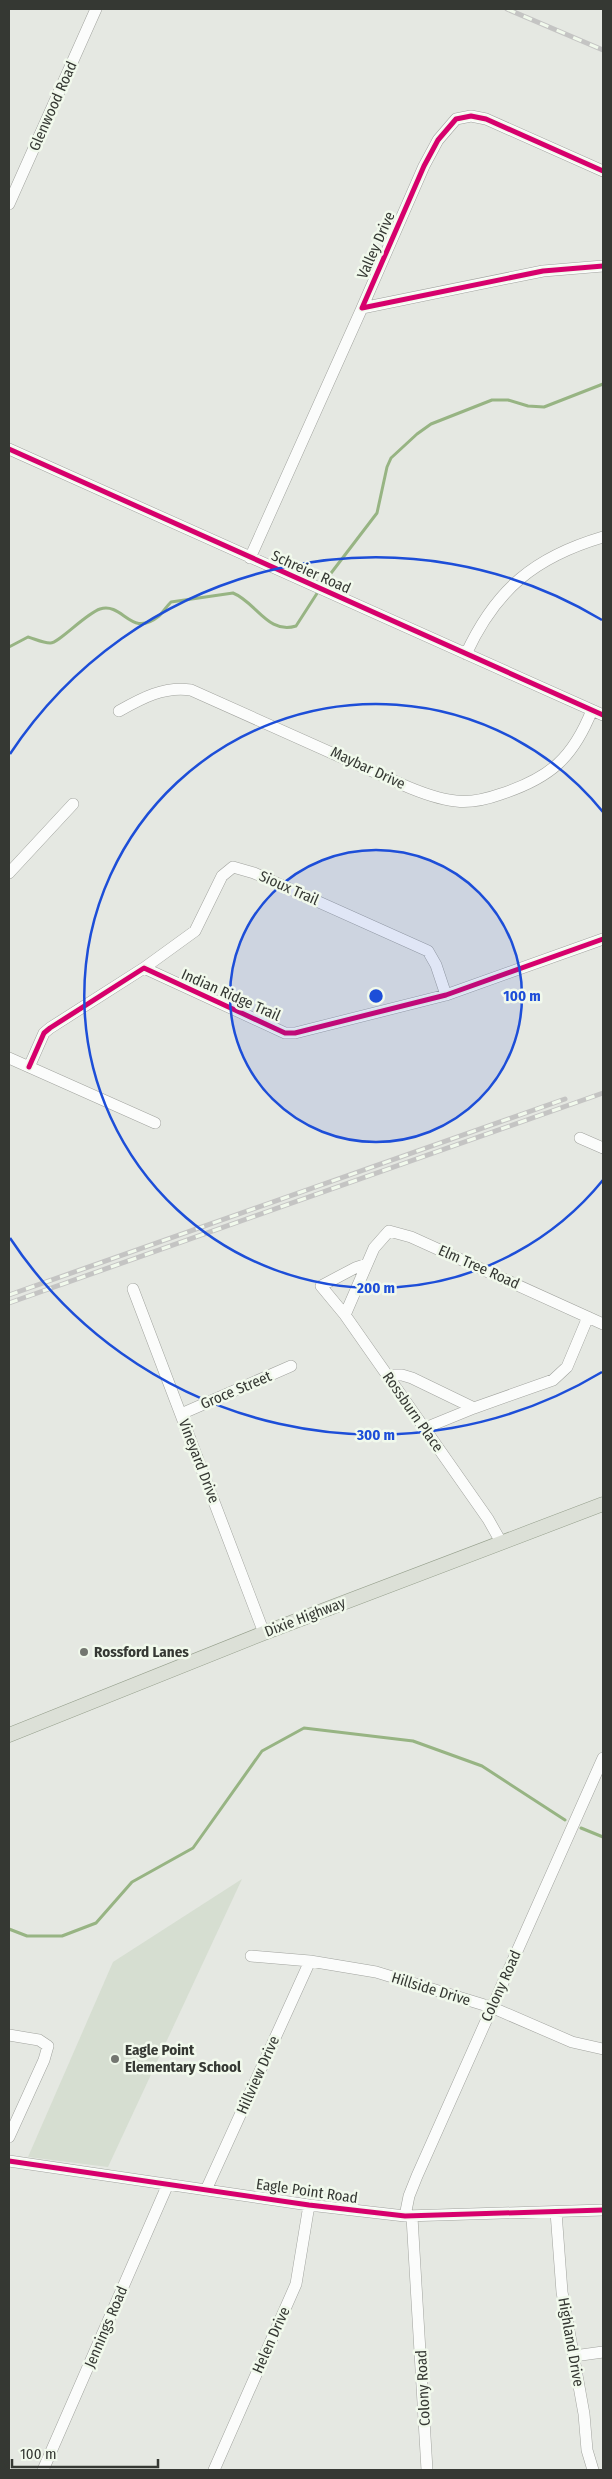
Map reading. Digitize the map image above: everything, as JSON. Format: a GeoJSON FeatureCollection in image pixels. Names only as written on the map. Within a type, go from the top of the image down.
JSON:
{"type":"FeatureCollection","features":[{"type":"Feature","properties":{"kind":"main road","name":"Dixie Highway"},"geometry":{"type":"LineString","coordinates":[[9,1735],[264,1633],[603,1504]]}},
{"type":"Feature","properties":{"kind":"street","name":"Glenwood Road"},"geometry":{"type":"LineString","coordinates":[[9,204],[96,9]]}},
{"type":"Feature","properties":{"kind":"street","name":"Valley Drive"},"geometry":{"type":"LineString","coordinates":[[250,558],[424,166],[438,140],[456,119],[471,116],[486,119],[603,171]]}},
{"type":"Feature","properties":{"kind":"street"},"geometry":{"type":"LineString","coordinates":[[362,308],[543,271],[603,266]]}},
{"type":"Feature","properties":{"kind":"street","name":"Schreier Road"},"geometry":{"type":"LineString","coordinates":[[9,449],[338,598],[603,715]]}},
{"type":"Feature","properties":{"kind":"street"},"geometry":{"type":"LineString","coordinates":[[466,654],[489,613],[502,595],[523,574],[562,551],[603,537]]}},
{"type":"Feature","properties":{"kind":"street","name":"Maybar Drive"},"geometry":{"type":"LineString","coordinates":[[119,711],[148,695],[177,688],[191,690],[402,784],[429,795],[458,802],[495,796],[544,776],[567,756],[576,744],[592,710]]}},
{"type":"Feature","properties":{"kind":"street"},"geometry":{"type":"LineString","coordinates":[[9,873],[73,804]]}},
{"type":"Feature","properties":{"kind":"street","name":"Sioux Trail"},"geometry":{"type":"LineString","coordinates":[[144,968],[195,931],[222,876],[233,867],[254,873],[428,951],[436,965],[446,994]]}},
{"type":"Feature","properties":{"kind":"street","name":"Indian Ridge Trail"},"geometry":{"type":"LineString","coordinates":[[144,968],[285,1033],[310,1030],[446,994],[603,938]]}},
{"type":"Feature","properties":{"kind":"street"},"geometry":{"type":"LineString","coordinates":[[29,1067],[44,1033],[144,968]]}},
{"type":"Feature","properties":{"kind":"street"},"geometry":{"type":"LineString","coordinates":[[10,1062],[29,1067],[155,1123]]}},
{"type":"Feature","properties":{"kind":"street"},"geometry":{"type":"LineString","coordinates":[[580,1138],[603,1148]]}},
{"type":"Feature","properties":{"kind":"street","name":"Elm Tree Road"},"geometry":{"type":"LineString","coordinates":[[345,1315],[367,1264],[383,1236],[389,1231],[398,1232],[603,1324]]}},
{"type":"Feature","properties":{"kind":"street","name":"Rossburn Place"},"geometry":{"type":"LineString","coordinates":[[367,1264],[354,1268],[321,1286],[345,1315],[425,1428],[488,1519],[501,1542]]}},
{"type":"Feature","properties":{"kind":"street","name":"Vineyard Drive"},"geometry":{"type":"LineString","coordinates":[[133,1289],[264,1633]]}},
{"type":"Feature","properties":{"kind":"street"},"geometry":{"type":"LineString","coordinates":[[425,1428],[474,1408],[553,1380],[567,1367],[588,1317]]}},
{"type":"Feature","properties":{"kind":"street","name":"Groce Street"},"geometry":{"type":"LineString","coordinates":[[180,1414],[291,1366]]}},
{"type":"Feature","properties":{"kind":"street"},"geometry":{"type":"LineString","coordinates":[[387,1375],[402,1375],[412,1378],[474,1408]]}},
{"type":"Feature","properties":{"kind":"street","name":"Colony Road"},"geometry":{"type":"LineString","coordinates":[[427,2470],[409,2196],[491,2007],[603,1758]]}},
{"type":"Feature","properties":{"kind":"street","name":"Hillside Drive"},"geometry":{"type":"LineString","coordinates":[[251,1956],[310,1961],[376,1972],[491,2007],[572,2042],[603,2049]]}},
{"type":"Feature","properties":{"kind":"street","name":"Hillview Drive"},"geometry":{"type":"LineString","coordinates":[[206,2190],[310,1961]]}},
{"type":"Feature","properties":{"kind":"street"},"geometry":{"type":"LineString","coordinates":[[9,2035],[39,2040],[48,2046],[44,2060],[9,2138]]}},
{"type":"Feature","properties":{"kind":"street","name":"Eagle Point Road"},"geometry":{"type":"LineString","coordinates":[[9,2161],[309,2205],[409,2216],[603,2210]]}},
{"type":"Feature","properties":{"kind":"street","name":"Jennings Road"},"geometry":{"type":"LineString","coordinates":[[43,2470],[168,2184]]}},
{"type":"Feature","properties":{"kind":"street","name":"Helen Drive"},"geometry":{"type":"LineString","coordinates":[[214,2470],[296,2284],[309,2205]]}},
{"type":"Feature","properties":{"kind":"street","name":"Highland Drive"},"geometry":{"type":"LineString","coordinates":[[556,2212],[562,2292],[584,2414],[587,2450],[593,2470]]}},
{"type":"Feature","properties":{"kind":"street"},"geometry":{"type":"LineString","coordinates":[[574,2356],[603,2352]]}},
{"type":"Feature","properties":{"kind":"shaded area","name":"Eagle Point Elementary School"},"geometry":{"type":"Polygon","coordinates":[[[242,1879],[108,2167],[28,2157],[113,1962],[242,1879]]]}},
{"type":"Feature","properties":{"kind":"waterway"},"geometry":{"type":"LineString","coordinates":[[9,647],[28,637],[50,643],[54,642],[100,609],[108,608],[115,610],[134,622],[141,624],[159,616],[171,602],[233,593],[249,603],[270,622],[286,628],[296,626],[325,581],[377,513],[387,467],[391,458],[417,434],[431,424],[492,400],[508,400],[528,406],[544,407],[603,384]]}},
{"type":"Feature","properties":{"kind":"waterway"},"geometry":{"type":"LineString","coordinates":[[9,1929],[27,1936],[62,1936],[96,1923],[132,1882],[193,1848],[262,1751],[304,1728],[413,1741],[482,1766],[565,1820]]}},
{"type":"Feature","properties":{"kind":"waterway"},"geometry":{"type":"LineString","coordinates":[[581,1828],[603,1837]]}},
{"type":"Feature","properties":{"kind":"railway"},"geometry":{"type":"LineString","coordinates":[[507,9],[603,50]]}},
{"type":"Feature","properties":{"kind":"railway"},"geometry":{"type":"LineString","coordinates":[[9,1303],[603,1093]]}},
{"type":"Feature","properties":{"kind":"railway"},"geometry":{"type":"LineString","coordinates":[[9,1295],[565,1099]]}},
{"type":"Feature","properties":{"kind":"cycle path"},"geometry":{"type":"LineString","coordinates":[[603,171],[486,119],[471,116],[456,119],[438,140],[424,166],[362,308],[543,271],[603,266]]}},
{"type":"Feature","properties":{"kind":"cycle path"},"geometry":{"type":"LineString","coordinates":[[9,449],[603,715]]}},
{"type":"Feature","properties":{"kind":"cycle path"},"geometry":{"type":"LineString","coordinates":[[29,1067],[44,1033],[144,968],[285,1033],[295,1033],[446,995],[603,939]]}},
{"type":"Feature","properties":{"kind":"cycle path"},"geometry":{"type":"LineString","coordinates":[[9,2161],[309,2205],[405,2216],[603,2210]]}},
{"type":"Feature","properties":{"kind":"place","name":"Rossford Lanes"},"geometry":{"type":"Point","coordinates":[84,1652]}},
{"type":"Feature","properties":{"kind":"place","name":"Eagle Point Elementary School"},"geometry":{"type":"Point","coordinates":[115,2059]}}]}
